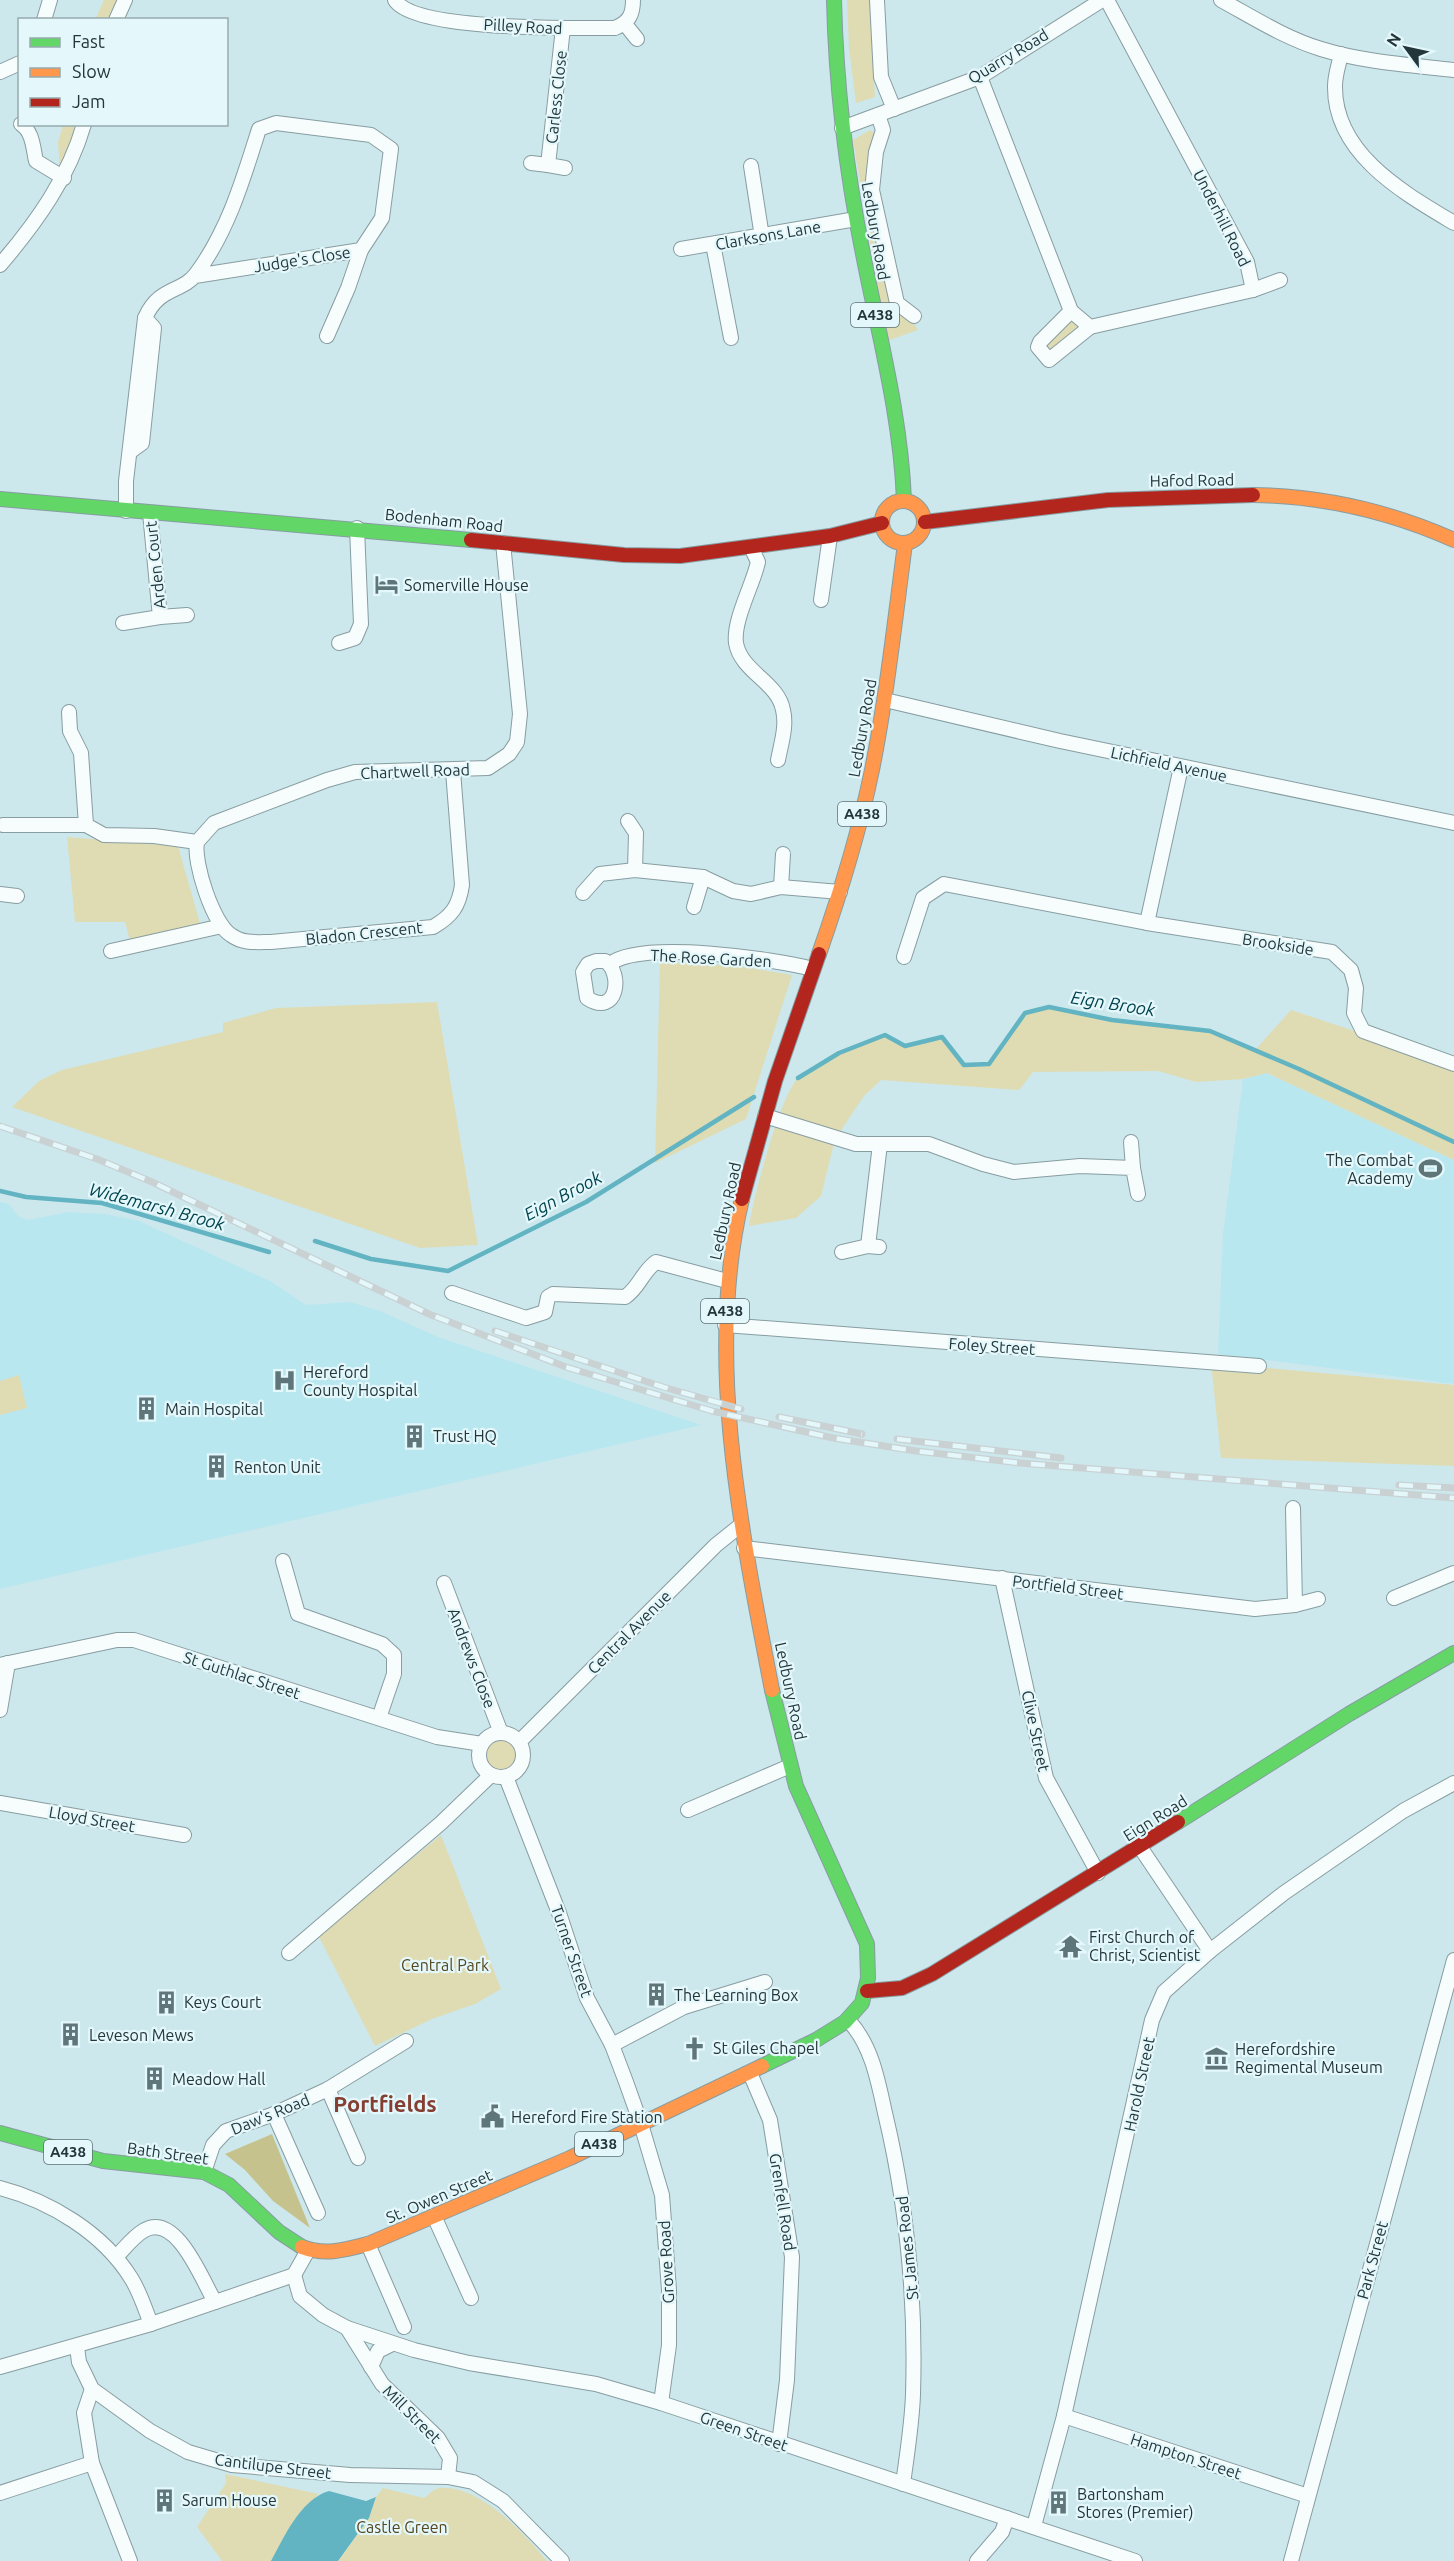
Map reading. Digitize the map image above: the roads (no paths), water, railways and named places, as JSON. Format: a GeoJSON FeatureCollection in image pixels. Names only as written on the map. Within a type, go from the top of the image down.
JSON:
{"type":"FeatureCollection","features":[{"type":"Feature","properties":{"kind":"main road","name":"Ledbury Road"},"geometry":{"type":"LineString","coordinates":[[834,0],[842,128],[856,219],[894,414],[904,477],[904,501]]}},
{"type":"Feature","properties":{"kind":"main road","name":"Hafod Road"},"geometry":{"type":"LineString","coordinates":[[925,522],[1056,504],[1132,498],[1287,495],[1339,502],[1402,519],[1454,540]]}},
{"type":"Feature","properties":{"kind":"main road","name":"Bodenham Road"},"geometry":{"type":"LineString","coordinates":[[0,499],[150,513],[357,528],[624,555],[680,556],[830,536],[882,523]]}},
{"type":"Feature","properties":{"kind":"main road"},"geometry":{"type":"LineString","coordinates":[[904,501],[911,502],[921,510],[925,522],[919,537],[905,544],[890,539],[882,523],[888,508],[904,501]]}},
{"type":"Feature","properties":{"kind":"main road","name":"Ledbury Road"},"geometry":{"type":"LineString","coordinates":[[867,1991],[870,1975],[867,1944],[790,1766],[744,1548],[729,1431],[725,1325],[727,1281],[735,1227],[767,1109],[840,892],[866,799],[885,700],[905,544]]}},
{"type":"Feature","properties":{"kind":"main road","name":"Eign Road"},"geometry":{"type":"LineString","coordinates":[[867,1991],[902,1988],[914,1984],[1098,1874],[1349,1714],[1454,1653]]}},
{"type":"Feature","properties":{"kind":"main road","name":"A438"},"geometry":{"type":"LineString","coordinates":[[849,2021],[867,1991]]}},
{"type":"Feature","properties":{"kind":"main road","name":"St. Owen Street"},"geometry":{"type":"LineString","coordinates":[[307,2252],[339,2254],[434,2216],[570,2158],[750,2073],[849,2021]]}},
{"type":"Feature","properties":{"kind":"main road","name":"Bath Street"},"geometry":{"type":"LineString","coordinates":[[0,2133],[103,2160],[204,2172],[218,2177],[243,2193],[284,2237],[307,2252]]}},
{"type":"Feature","properties":{"kind":"street"},"geometry":{"type":"LineString","coordinates":[[45,18],[50,0]]}},
{"type":"Feature","properties":{"kind":"street"},"geometry":{"type":"LineString","coordinates":[[117,18],[125,0]]}},
{"type":"Feature","properties":{"kind":"street"},"geometry":{"type":"LineString","coordinates":[[633,0],[633,13],[625,24],[637,39]]}},
{"type":"Feature","properties":{"kind":"street"},"geometry":{"type":"LineString","coordinates":[[878,0],[881,77],[894,109]]}},
{"type":"Feature","properties":{"kind":"street","name":"Quarry Road"},"geometry":{"type":"LineString","coordinates":[[842,128],[980,77],[1102,0]]}},
{"type":"Feature","properties":{"kind":"street","name":"Underhill Road"},"geometry":{"type":"LineString","coordinates":[[1071,311],[1040,342],[1038,347],[1049,360],[1090,327],[1253,290],[1247,262],[1107,0]]}},
{"type":"Feature","properties":{"kind":"street"},"geometry":{"type":"LineString","coordinates":[[1221,0],[1289,37],[1341,54],[1454,70]]}},
{"type":"Feature","properties":{"kind":"street","name":"Pilley Road"},"geometry":{"type":"LineString","coordinates":[[393,2],[446,22],[563,28],[615,28],[625,24]]}},
{"type":"Feature","properties":{"kind":"street","name":"Carless Close"},"geometry":{"type":"LineString","coordinates":[[548,165],[563,28]]}},
{"type":"Feature","properties":{"kind":"street"},"geometry":{"type":"LineString","coordinates":[[1341,54],[1335,86],[1340,115],[1352,141],[1371,166],[1399,190],[1454,223]]}},
{"type":"Feature","properties":{"kind":"street"},"geometry":{"type":"LineString","coordinates":[[0,72],[18,64]]}},
{"type":"Feature","properties":{"kind":"street"},"geometry":{"type":"LineString","coordinates":[[980,77],[1071,311],[1090,327]]}},
{"type":"Feature","properties":{"kind":"street","name":"Ledbury Road"},"geometry":{"type":"LineString","coordinates":[[878,115],[883,130],[876,152],[872,190],[897,303],[914,316]]}},
{"type":"Feature","properties":{"kind":"street","name":"Judge's Close"},"geometry":{"type":"LineString","coordinates":[[126,511],[131,452],[142,443],[154,328],[145,318],[150,306],[163,294],[195,276],[361,250],[382,218],[391,149],[371,135],[276,123],[259,129],[235,206],[195,276]]}},
{"type":"Feature","properties":{"kind":"street"},"geometry":{"type":"LineString","coordinates":[[23,126],[27,128],[31,137],[36,161],[64,178]]}},
{"type":"Feature","properties":{"kind":"street"},"geometry":{"type":"LineString","coordinates":[[0,265],[64,178],[77,151],[83,126]]}},
{"type":"Feature","properties":{"kind":"street","name":"Carless Close"},"geometry":{"type":"LineString","coordinates":[[531,163],[565,168]]}},
{"type":"Feature","properties":{"kind":"street"},"geometry":{"type":"LineString","coordinates":[[751,166],[762,237]]}},
{"type":"Feature","properties":{"kind":"street","name":"Clarksons Lane"},"geometry":{"type":"LineString","coordinates":[[681,249],[762,237],[856,219]]}},
{"type":"Feature","properties":{"kind":"street"},"geometry":{"type":"LineString","coordinates":[[714,244],[730,338]]}},
{"type":"Feature","properties":{"kind":"street"},"geometry":{"type":"LineString","coordinates":[[327,336],[348,288],[361,250]]}},
{"type":"Feature","properties":{"kind":"street"},"geometry":{"type":"LineString","coordinates":[[1253,290],[1280,280]]}},
{"type":"Feature","properties":{"kind":"street","name":"Arden Court"},"geometry":{"type":"LineString","coordinates":[[150,513],[160,617]]}},
{"type":"Feature","properties":{"kind":"street"},"geometry":{"type":"LineString","coordinates":[[339,643],[355,638],[361,624],[357,528]]}},
{"type":"Feature","properties":{"kind":"street"},"geometry":{"type":"LineString","coordinates":[[821,600],[830,536]]}},
{"type":"Feature","properties":{"kind":"street","name":"Chartwell Road"},"geometry":{"type":"LineString","coordinates":[[198,842],[214,823],[327,780],[355,772],[413,769],[453,771],[488,768],[509,754],[517,742],[520,714],[503,543]]}},
{"type":"Feature","properties":{"kind":"street"},"geometry":{"type":"LineString","coordinates":[[751,547],[758,562],[738,626],[736,641],[749,667],[774,692],[783,708],[784,723],[778,760]]}},
{"type":"Feature","properties":{"kind":"street","name":"Arden Court"},"geometry":{"type":"LineString","coordinates":[[123,623],[187,615]]}},
{"type":"Feature","properties":{"kind":"street","name":"Lichfield Avenue"},"geometry":{"type":"LineString","coordinates":[[885,700],[1181,767],[1454,823]]}},
{"type":"Feature","properties":{"kind":"street"},"geometry":{"type":"LineString","coordinates":[[69,712],[69,731],[81,753],[86,825]]}},
{"type":"Feature","properties":{"kind":"street"},"geometry":{"type":"LineString","coordinates":[[1147,923],[1181,767]]}},
{"type":"Feature","properties":{"kind":"street","name":"Bladon Crescent"},"geometry":{"type":"LineString","coordinates":[[222,926],[230,935],[246,942],[272,942],[433,927],[449,917],[460,901],[462,885],[453,771]]}},
{"type":"Feature","properties":{"kind":"street"},"geometry":{"type":"LineString","coordinates":[[628,821],[636,833],[635,870]]}},
{"type":"Feature","properties":{"kind":"street"},"geometry":{"type":"LineString","coordinates":[[3,825],[86,825],[104,835],[154,836],[198,842],[195,853],[198,866],[222,926],[111,951]]}},
{"type":"Feature","properties":{"kind":"street"},"geometry":{"type":"LineString","coordinates":[[781,887],[783,854]]}},
{"type":"Feature","properties":{"kind":"street"},"geometry":{"type":"LineString","coordinates":[[583,893],[600,874],[635,870],[703,877],[733,891],[751,894],[781,887],[840,892]]}},
{"type":"Feature","properties":{"kind":"street"},"geometry":{"type":"LineString","coordinates":[[694,907],[703,877]]}},
{"type":"Feature","properties":{"kind":"street","name":"Brookside"},"geometry":{"type":"LineString","coordinates":[[904,957],[923,898],[944,884],[1147,923],[1332,952],[1351,970],[1356,988],[1354,1013],[1363,1031],[1454,1064]]}},
{"type":"Feature","properties":{"kind":"street"},"geometry":{"type":"LineString","coordinates":[[0,894],[17,896]]}},
{"type":"Feature","properties":{"kind":"street","name":"The Rose Garden"},"geometry":{"type":"LineString","coordinates":[[610,964],[617,958],[650,953],[682,953],[749,957],[813,969]]}},
{"type":"Feature","properties":{"kind":"street"},"geometry":{"type":"LineString","coordinates":[[767,1109],[835,1139],[880,1144],[929,1144],[982,1164],[1014,1172],[1080,1166],[1133,1168]]}},
{"type":"Feature","properties":{"kind":"street"},"geometry":{"type":"LineString","coordinates":[[1131,1142],[1138,1194]]}},
{"type":"Feature","properties":{"kind":"street"},"geometry":{"type":"LineString","coordinates":[[842,1252],[874,1246],[880,1144]]}},
{"type":"Feature","properties":{"kind":"street"},"geometry":{"type":"LineString","coordinates":[[452,1293],[526,1318],[545,1312],[548,1297],[553,1294],[625,1297],[634,1291],[646,1269],[656,1262],[727,1281]]}},
{"type":"Feature","properties":{"kind":"street","name":"Foley Street"},"geometry":{"type":"LineString","coordinates":[[725,1325],[1259,1366]]}},
{"type":"Feature","properties":{"kind":"street"},"geometry":{"type":"LineString","coordinates":[[1293,1508],[1295,1605]]}},
{"type":"Feature","properties":{"kind":"street","name":"Central Avenue"},"geometry":{"type":"LineString","coordinates":[[519,1742],[716,1545],[741,1525]]}},
{"type":"Feature","properties":{"kind":"street","name":"Portfield Street"},"geometry":{"type":"LineString","coordinates":[[744,1548],[1255,1609],[1295,1605],[1318,1599]]}},
{"type":"Feature","properties":{"kind":"street"},"geometry":{"type":"LineString","coordinates":[[283,1561],[298,1614],[382,1644],[394,1655],[394,1674],[379,1718]]}},
{"type":"Feature","properties":{"kind":"street"},"geometry":{"type":"LineString","coordinates":[[1394,1598],[1454,1573]]}},
{"type":"Feature","properties":{"kind":"street","name":"Clive Street"},"geometry":{"type":"LineString","coordinates":[[1002,1578],[1046,1778],[1098,1874]]}},
{"type":"Feature","properties":{"kind":"street","name":"Andrews Close"},"geometry":{"type":"LineString","coordinates":[[444,1583],[501,1732]]}},
{"type":"Feature","properties":{"kind":"street","name":"St Guthlac Street"},"geometry":{"type":"LineString","coordinates":[[4,1664],[117,1640],[134,1640],[452,1741],[482,1744]]}},
{"type":"Feature","properties":{"kind":"street"},"geometry":{"type":"LineString","coordinates":[[0,1710],[4,1664]]}},
{"type":"Feature","properties":{"kind":"street"},"geometry":{"type":"LineString","coordinates":[[501,1732],[519,1742],[524,1756],[522,1763],[513,1774],[506,1777],[491,1775],[481,1765],[479,1751],[490,1736],[501,1732]]}},
{"type":"Feature","properties":{"kind":"street"},"geometry":{"type":"LineString","coordinates":[[688,1810],[790,1766]]}},
{"type":"Feature","properties":{"kind":"street"},"geometry":{"type":"LineString","coordinates":[[289,1953],[441,1823],[491,1775]]}},
{"type":"Feature","properties":{"kind":"street","name":"Turner Street"},"geometry":{"type":"LineString","coordinates":[[506,1777],[559,1913],[587,1998],[612,2045],[641,2124]]}},
{"type":"Feature","properties":{"kind":"street","name":"Harold Street"},"geometry":{"type":"LineString","coordinates":[[1034,2526],[1064,2416],[1157,2004],[1176,1980],[1284,1893],[1403,1811],[1454,1783]]}},
{"type":"Feature","properties":{"kind":"street","name":"Lloyd Street"},"geometry":{"type":"LineString","coordinates":[[0,1803],[184,1835]]}},
{"type":"Feature","properties":{"kind":"street"},"geometry":{"type":"LineString","coordinates":[[1140,1847],[1210,1951]]}},
{"type":"Feature","properties":{"kind":"street","name":"Park Street"},"geometry":{"type":"LineString","coordinates":[[1291,2561],[1454,1960]]}},
{"type":"Feature","properties":{"kind":"street"},"geometry":{"type":"LineString","coordinates":[[612,2045],[684,2007],[765,1982]]}},
{"type":"Feature","properties":{"kind":"street","name":"St James Road"},"geometry":{"type":"LineString","coordinates":[[849,2021],[862,2036],[878,2083],[898,2167],[910,2260],[913,2395],[903,2484]]}},
{"type":"Feature","properties":{"kind":"street","name":"Daw's Road"},"geometry":{"type":"LineString","coordinates":[[204,2172],[213,2145],[219,2136],[328,2089],[406,2041]]}},
{"type":"Feature","properties":{"kind":"street","name":"Grenfell Road"},"geometry":{"type":"LineString","coordinates":[[750,2073],[770,2120],[792,2256],[787,2380],[779,2444]]}},
{"type":"Feature","properties":{"kind":"street"},"geometry":{"type":"LineString","coordinates":[[328,2089],[358,2158]]}},
{"type":"Feature","properties":{"kind":"street"},"geometry":{"type":"LineString","coordinates":[[274,2114],[318,2213]]}},
{"type":"Feature","properties":{"kind":"street","name":"Grove Road"},"geometry":{"type":"LineString","coordinates":[[641,2124],[662,2196],[668,2268],[669,2345],[661,2403]]}},
{"type":"Feature","properties":{"kind":"street"},"geometry":{"type":"LineString","coordinates":[[0,2188],[61,2213],[116,2258],[138,2290],[151,2325]]}},
{"type":"Feature","properties":{"kind":"street"},"geometry":{"type":"LineString","coordinates":[[434,2216],[471,2298]]}},
{"type":"Feature","properties":{"kind":"street"},"geometry":{"type":"LineString","coordinates":[[116,2258],[142,2232],[160,2227],[169,2230],[177,2236],[215,2302]]}},
{"type":"Feature","properties":{"kind":"street"},"geometry":{"type":"LineString","coordinates":[[368,2244],[404,2327]]}},
{"type":"Feature","properties":{"kind":"street"},"geometry":{"type":"LineString","coordinates":[[0,2367],[151,2325],[294,2275],[307,2252]]}},
{"type":"Feature","properties":{"kind":"street","name":"Mill Street"},"geometry":{"type":"LineString","coordinates":[[294,2275],[300,2296],[308,2304],[347,2328],[382,2384],[442,2443],[450,2458],[448,2477]]}},
{"type":"Feature","properties":{"kind":"street","name":"Green Street"},"geometry":{"type":"LineString","coordinates":[[347,2328],[385,2339],[392,2344],[469,2363],[596,2384],[661,2403],[1135,2561]]}},
{"type":"Feature","properties":{"kind":"street"},"geometry":{"type":"LineString","coordinates":[[371,2367],[378,2351],[392,2344]]}},
{"type":"Feature","properties":{"kind":"street","name":"Cantilupe Street"},"geometry":{"type":"LineString","coordinates":[[77,2347],[79,2362],[92,2389],[150,2431],[188,2452],[232,2465],[350,2475],[448,2477]]}},
{"type":"Feature","properties":{"kind":"street"},"geometry":{"type":"LineString","coordinates":[[92,2389],[84,2413],[92,2463],[130,2561]]}},
{"type":"Feature","properties":{"kind":"street","name":"Hampton Street"},"geometry":{"type":"LineString","coordinates":[[1064,2416],[1308,2496]]}},
{"type":"Feature","properties":{"kind":"street"},"geometry":{"type":"LineString","coordinates":[[0,2493],[92,2463]]}},
{"type":"Feature","properties":{"kind":"street"},"geometry":{"type":"LineString","coordinates":[[448,2477],[473,2482],[486,2488],[520,2517],[562,2561]]}},
{"type":"Feature","properties":{"kind":"street"},"geometry":{"type":"LineString","coordinates":[[977,2561],[1002,2532],[1007,2518]]}},
{"type":"Feature","properties":{"kind":"waterway","name":"Eign Brook"},"geometry":{"type":"LineString","coordinates":[[798,1078],[839,1053],[885,1035],[905,1046],[942,1037],[964,1065],[989,1064],[1025,1013],[1049,1007],[1112,1020],[1210,1031],[1299,1069],[1454,1142]]}},
{"type":"Feature","properties":{"kind":"waterway","name":"Eign Brook"},"geometry":{"type":"LineString","coordinates":[[315,1241],[371,1259],[448,1271],[586,1202],[754,1097]]}},
{"type":"Feature","properties":{"kind":"waterway","name":"Widemarsh Brook"},"geometry":{"type":"LineString","coordinates":[[0,1191],[26,1197],[102,1203],[269,1252]]}},
{"type":"Feature","properties":{"kind":"railway"},"geometry":{"type":"LineString","coordinates":[[0,1126],[97,1159],[152,1182],[429,1314],[566,1367],[712,1411],[833,1438],[916,1451],[1020,1463],[1454,1498]]}},
{"type":"Feature","properties":{"kind":"railway"},"geometry":{"type":"LineString","coordinates":[[495,1331],[663,1387],[741,1409]]}},
{"type":"Feature","properties":{"kind":"railway"},"geometry":{"type":"LineString","coordinates":[[779,1417],[862,1434]]}},
{"type":"Feature","properties":{"kind":"railway"},"geometry":{"type":"LineString","coordinates":[[897,1439],[1061,1458]]}},
{"type":"Feature","properties":{"kind":"railway"},"geometry":{"type":"LineString","coordinates":[[1399,1485],[1454,1488]]}},
{"type":"Feature","properties":{"kind":"place","name":"Somerville House"},"geometry":{"type":"Point","coordinates":[386,585]}},
{"type":"Feature","properties":{"kind":"place","name":"The Combat Academy"},"geometry":{"type":"Point","coordinates":[1431,1169]}},
{"type":"Feature","properties":{"kind":"place","name":"Hereford County Hospital"},"geometry":{"type":"Point","coordinates":[285,1381]}},
{"type":"Feature","properties":{"kind":"place","name":"Main Hospital"},"geometry":{"type":"Point","coordinates":[147,1409]}},
{"type":"Feature","properties":{"kind":"place","name":"Trust HQ"},"geometry":{"type":"Point","coordinates":[415,1436]}},
{"type":"Feature","properties":{"kind":"place","name":"Renton Unit"},"geometry":{"type":"Point","coordinates":[216,1467]}},
{"type":"Feature","properties":{"kind":"place","name":"First Church of Christ, Scientist"},"geometry":{"type":"Point","coordinates":[1071,1946]}},
{"type":"Feature","properties":{"kind":"place","name":"The Learning Box"},"geometry":{"type":"Point","coordinates":[656,1995]}},
{"type":"Feature","properties":{"kind":"place","name":"Keys Court"},"geometry":{"type":"Point","coordinates":[166,2002]}},
{"type":"Feature","properties":{"kind":"place","name":"Leveson Mews"},"geometry":{"type":"Point","coordinates":[71,2035]}},
{"type":"Feature","properties":{"kind":"place","name":"St Giles Chapel"},"geometry":{"type":"Point","coordinates":[695,2048]}},
{"type":"Feature","properties":{"kind":"place","name":"Herefordshire Regimental Museum"},"geometry":{"type":"Point","coordinates":[1217,2058]}},
{"type":"Feature","properties":{"kind":"place","name":"Meadow Hall"},"geometry":{"type":"Point","coordinates":[154,2079]}},
{"type":"Feature","properties":{"kind":"place","name":"Hereford Fire Station"},"geometry":{"type":"Point","coordinates":[493,2117]}},
{"type":"Feature","properties":{"kind":"place","name":"Sarum House"},"geometry":{"type":"Point","coordinates":[164,2500]}},
{"type":"Feature","properties":{"kind":"place","name":"Bartonsham Stores (Premier)"},"geometry":{"type":"Point","coordinates":[1059,2503]}},
{"type":"Feature","properties":{"kind":"district","name":"Portfields"},"geometry":{"type":"Point","coordinates":[385,2104]}},
{"type":"Feature","properties":{"kind":"park label","name":"Central Park"},"geometry":{"type":"Point","coordinates":[445,1965]}},
{"type":"Feature","properties":{"kind":"park label","name":"Castle Green"},"geometry":{"type":"Point","coordinates":[402,2527]}}]}
